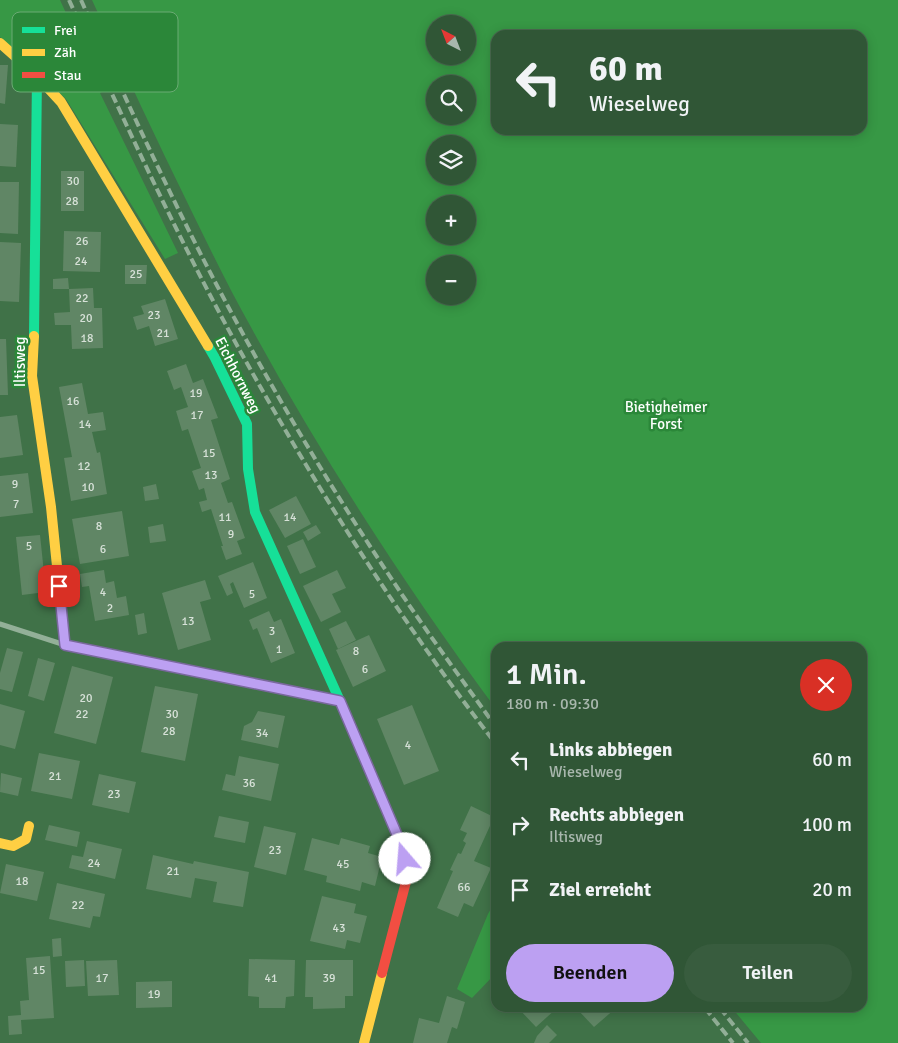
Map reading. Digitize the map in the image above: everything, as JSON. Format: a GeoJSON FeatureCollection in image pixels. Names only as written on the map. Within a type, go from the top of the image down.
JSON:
{"type":"FeatureCollection","features":[{"type":"Feature","properties":{"kind":"street","name":"Eichhornweg"},"geometry":{"type":"LineString","coordinates":[[0,43],[12,54]]}},
{"type":"Feature","properties":{"kind":"street","name":"Iltisweg"},"geometry":{"type":"LineString","coordinates":[[37,92],[35,323],[32,376],[51,507],[65,645]]}},
{"type":"Feature","properties":{"kind":"street","name":"Eichhornweg"},"geometry":{"type":"LineString","coordinates":[[52,92],[61,102],[218,366],[246,424],[248,469],[255,512],[340,701],[401,844],[408,874],[364,1043]]}},
{"type":"Feature","properties":{"kind":"street"},"geometry":{"type":"LineString","coordinates":[[0,624],[65,645],[340,701]]}},
{"type":"Feature","properties":{"kind":"street"},"geometry":{"type":"LineString","coordinates":[[0,843],[13,846],[26,839],[29,826]]}},
{"type":"Feature","properties":{"kind":"green space"},"geometry":{"type":"Polygon","coordinates":[[[0,0],[60,0],[65,12],[12,12],[12,48],[0,37],[0,0]]]}},
{"type":"Feature","properties":{"kind":"green space","name":"Bietigheimer Forst"},"geometry":{"type":"Polygon","coordinates":[[[92,0],[898,0],[898,1043],[761,1043],[735,1012],[867,1012],[867,642],[491,642],[491,702],[398,570],[308,427],[244,314],[134,92],[178,92],[178,12],[98,12],[92,0]]]}},
{"type":"Feature","properties":{"kind":"green space"},"geometry":{"type":"Polygon","coordinates":[[[59,92],[102,92],[100,93],[178,253],[165,259],[66,99],[59,92]]]}},
{"type":"Feature","properties":{"kind":"green space"},"geometry":{"type":"Polygon","coordinates":[[[491,909],[491,978],[472,998],[457,989],[491,909]]]}},
{"type":"Feature","properties":{"kind":"building"},"geometry":{"type":"Polygon","coordinates":[[[0,65],[8,65],[5,104],[0,103],[0,65]]]}},
{"type":"Feature","properties":{"kind":"building"},"geometry":{"type":"Polygon","coordinates":[[[0,124],[18,125],[16,167],[0,166],[0,124]]]}},
{"type":"Feature","properties":{"kind":"building"},"geometry":{"type":"Polygon","coordinates":[[[61,171],[84,171],[84,211],[61,211],[61,171]]]}},
{"type":"Feature","properties":{"kind":"building"},"geometry":{"type":"Polygon","coordinates":[[[0,182],[19,182],[18,234],[0,233],[0,182]]]}},
{"type":"Feature","properties":{"kind":"building"},"geometry":{"type":"Polygon","coordinates":[[[64,231],[101,232],[100,272],[63,271],[64,231]]]}},
{"type":"Feature","properties":{"kind":"building"},"geometry":{"type":"Polygon","coordinates":[[[0,242],[21,243],[19,302],[0,301],[0,242]]]}},
{"type":"Feature","properties":{"kind":"building"},"geometry":{"type":"Polygon","coordinates":[[[125,265],[147,265],[146,284],[125,284],[125,265]]]}},
{"type":"Feature","properties":{"kind":"building"},"geometry":{"type":"Polygon","coordinates":[[[68,278],[69,289],[53,289],[53,279],[68,278]]]}},
{"type":"Feature","properties":{"kind":"building"},"geometry":{"type":"Polygon","coordinates":[[[93,288],[94,308],[102,308],[103,348],[72,349],[71,325],[55,325],[54,313],[70,312],[69,289],[93,288]]]}},
{"type":"Feature","properties":{"kind":"building"},"geometry":{"type":"Polygon","coordinates":[[[165,299],[178,339],[155,346],[149,326],[137,330],[133,317],[144,314],[141,306],[165,299]]]}},
{"type":"Feature","properties":{"kind":"building"},"geometry":{"type":"Polygon","coordinates":[[[0,339],[6,339],[8,395],[0,395],[0,339]]]}},
{"type":"Feature","properties":{"kind":"building"},"geometry":{"type":"Polygon","coordinates":[[[186,364],[193,383],[203,379],[218,418],[211,420],[230,479],[221,483],[228,503],[232,502],[245,538],[237,541],[242,554],[226,560],[211,509],[202,512],[199,502],[207,500],[204,488],[199,490],[192,471],[201,468],[188,429],[182,431],[176,411],[188,407],[181,387],[174,390],[167,371],[186,364]]]}},
{"type":"Feature","properties":{"kind":"building"},"geometry":{"type":"Polygon","coordinates":[[[82,383],[88,414],[103,412],[106,430],[92,432],[97,453],[100,452],[107,494],[71,501],[64,458],[72,457],[59,387],[82,383]]]}},
{"type":"Feature","properties":{"kind":"building"},"geometry":{"type":"Polygon","coordinates":[[[17,415],[23,455],[0,458],[0,417],[17,415]]]}},
{"type":"Feature","properties":{"kind":"building"},"geometry":{"type":"Polygon","coordinates":[[[28,473],[33,513],[0,517],[0,476],[28,473]]]}},
{"type":"Feature","properties":{"kind":"building"},"geometry":{"type":"Polygon","coordinates":[[[156,484],[159,499],[145,501],[143,487],[156,484]]]}},
{"type":"Feature","properties":{"kind":"building"},"geometry":{"type":"Polygon","coordinates":[[[296,496],[311,524],[285,538],[269,510],[296,496]]]}},
{"type":"Feature","properties":{"kind":"building"},"geometry":{"type":"Polygon","coordinates":[[[122,511],[129,556],[80,564],[72,519],[122,511]]]}},
{"type":"Feature","properties":{"kind":"building"},"geometry":{"type":"Polygon","coordinates":[[[163,524],[166,541],[150,543],[148,527],[163,524]]]}},
{"type":"Feature","properties":{"kind":"building"},"geometry":{"type":"Polygon","coordinates":[[[316,525],[321,533],[308,541],[303,532],[316,525]]]}},
{"type":"Feature","properties":{"kind":"building"},"geometry":{"type":"Polygon","coordinates":[[[40,535],[46,592],[22,595],[16,537],[40,535]]]}},
{"type":"Feature","properties":{"kind":"building"},"geometry":{"type":"Polygon","coordinates":[[[303,539],[316,567],[300,574],[287,546],[303,539]]]}},
{"type":"Feature","properties":{"kind":"building"},"geometry":{"type":"Polygon","coordinates":[[[253,562],[267,598],[244,608],[233,582],[230,584],[233,593],[227,596],[218,576],[253,562]]]}},
{"type":"Feature","properties":{"kind":"building"},"geometry":{"type":"Polygon","coordinates":[[[104,570],[106,583],[114,581],[117,598],[126,596],[129,615],[95,621],[89,586],[82,587],[80,574],[104,570]]]}},
{"type":"Feature","properties":{"kind":"building"},"geometry":{"type":"Polygon","coordinates":[[[337,570],[346,588],[332,594],[341,612],[321,622],[303,586],[337,570]]]}},
{"type":"Feature","properties":{"kind":"building"},"geometry":{"type":"Polygon","coordinates":[[[205,580],[211,599],[200,602],[211,640],[178,650],[162,593],[205,580]]]}},
{"type":"Feature","properties":{"kind":"building"},"geometry":{"type":"Polygon","coordinates":[[[269,611],[274,622],[281,619],[295,653],[271,663],[257,628],[253,630],[249,620],[269,611]]]}},
{"type":"Feature","properties":{"kind":"building"},"geometry":{"type":"Polygon","coordinates":[[[144,613],[147,633],[138,635],[135,615],[144,613]]]}},
{"type":"Feature","properties":{"kind":"building"},"geometry":{"type":"Polygon","coordinates":[[[346,621],[356,640],[338,649],[329,629],[346,621]]]}},
{"type":"Feature","properties":{"kind":"building"},"geometry":{"type":"Polygon","coordinates":[[[369,635],[386,671],[353,687],[336,650],[369,635]]]}},
{"type":"Feature","properties":{"kind":"building"},"geometry":{"type":"Polygon","coordinates":[[[7,648],[23,652],[12,692],[0,689],[0,673],[7,648]]]}},
{"type":"Feature","properties":{"kind":"building"},"geometry":{"type":"Polygon","coordinates":[[[38,658],[55,663],[44,701],[28,696],[38,658]]]}},
{"type":"Feature","properties":{"kind":"building"},"geometry":{"type":"Polygon","coordinates":[[[72,666],[113,677],[96,744],[54,733],[72,666]]]}},
{"type":"Feature","properties":{"kind":"building"},"geometry":{"type":"Polygon","coordinates":[[[155,686],[198,694],[185,761],[141,752],[155,686]]]}},
{"type":"Feature","properties":{"kind":"building"},"geometry":{"type":"Polygon","coordinates":[[[0,704],[25,711],[15,749],[0,745],[0,704]]]}},
{"type":"Feature","properties":{"kind":"building"},"geometry":{"type":"Polygon","coordinates":[[[412,705],[439,771],[404,785],[377,719],[412,705]]]}},
{"type":"Feature","properties":{"kind":"building"},"geometry":{"type":"Polygon","coordinates":[[[258,711],[285,716],[278,748],[241,740],[244,726],[252,722],[258,711]]]}},
{"type":"Feature","properties":{"kind":"building"},"geometry":{"type":"Polygon","coordinates":[[[39,753],[80,761],[72,799],[31,791],[39,753]]]}},
{"type":"Feature","properties":{"kind":"building"},"geometry":{"type":"Polygon","coordinates":[[[239,756],[279,764],[271,801],[222,790],[226,774],[235,776],[239,756]]]}},
{"type":"Feature","properties":{"kind":"building"},"geometry":{"type":"Polygon","coordinates":[[[1,773],[22,778],[18,796],[0,792],[1,773]]]}},
{"type":"Feature","properties":{"kind":"building"},"geometry":{"type":"Polygon","coordinates":[[[99,774],[136,782],[129,813],[92,805],[99,774]]]}},
{"type":"Feature","properties":{"kind":"building"},"geometry":{"type":"Polygon","coordinates":[[[471,806],[491,816],[491,824],[474,861],[491,868],[473,907],[464,903],[458,917],[437,908],[453,871],[450,870],[458,853],[461,854],[466,843],[463,841],[467,833],[460,830],[471,806]]]}},
{"type":"Feature","properties":{"kind":"building"},"geometry":{"type":"Polygon","coordinates":[[[219,816],[249,822],[245,843],[214,837],[219,816]]]}},
{"type":"Feature","properties":{"kind":"building"},"geometry":{"type":"Polygon","coordinates":[[[49,825],[80,832],[77,847],[45,840],[49,825]]]}},
{"type":"Feature","properties":{"kind":"building"},"geometry":{"type":"Polygon","coordinates":[[[264,826],[296,833],[286,875],[254,867],[264,826]]]}},
{"type":"Feature","properties":{"kind":"building"},"geometry":{"type":"Polygon","coordinates":[[[312,838],[339,845],[341,838],[370,846],[368,853],[382,857],[375,886],[362,882],[360,891],[326,882],[327,876],[304,870],[312,838]]]}},
{"type":"Feature","properties":{"kind":"building"},"geometry":{"type":"Polygon","coordinates":[[[87,841],[122,849],[115,879],[69,868],[72,855],[83,857],[87,841]]]}},
{"type":"Feature","properties":{"kind":"building"},"geometry":{"type":"Polygon","coordinates":[[[153,855],[193,864],[194,861],[249,872],[243,907],[213,902],[217,882],[195,878],[191,898],[146,889],[153,855]]]}},
{"type":"Feature","properties":{"kind":"building"},"geometry":{"type":"Polygon","coordinates":[[[6,864],[44,872],[37,901],[0,893],[6,864]]]}},
{"type":"Feature","properties":{"kind":"building"},"geometry":{"type":"Polygon","coordinates":[[[57,883],[105,894],[100,917],[93,916],[90,928],[49,919],[57,883]]]}},
{"type":"Feature","properties":{"kind":"building"},"geometry":{"type":"Polygon","coordinates":[[[322,896],[356,904],[354,913],[367,916],[360,943],[347,940],[345,949],[310,941],[322,896]]]}},
{"type":"Feature","properties":{"kind":"building"},"geometry":{"type":"Polygon","coordinates":[[[61,938],[62,956],[53,957],[52,939],[61,938]]]}},
{"type":"Feature","properties":{"kind":"building"},"geometry":{"type":"Polygon","coordinates":[[[50,956],[54,1018],[21,1020],[22,1034],[9,1035],[8,1016],[21,1015],[20,1001],[29,1000],[26,958],[50,956]]]}},
{"type":"Feature","properties":{"kind":"building"},"geometry":{"type":"Polygon","coordinates":[[[249,959],[295,960],[294,996],[286,997],[285,1008],[259,1008],[259,997],[248,996],[249,959]]]}},
{"type":"Feature","properties":{"kind":"building"},"geometry":{"type":"Polygon","coordinates":[[[84,960],[85,986],[66,987],[65,961],[84,960]]]}},
{"type":"Feature","properties":{"kind":"building"},"geometry":{"type":"Polygon","coordinates":[[[117,960],[119,995],[88,996],[86,961],[117,960]]]}},
{"type":"Feature","properties":{"kind":"building"},"geometry":{"type":"Polygon","coordinates":[[[306,960],[353,960],[353,996],[345,996],[345,1008],[313,1009],[313,997],[305,997],[306,960]]]}},
{"type":"Feature","properties":{"kind":"building"},"geometry":{"type":"Polygon","coordinates":[[[172,981],[172,1007],[136,1008],[136,982],[172,981]]]}},
{"type":"Feature","properties":{"kind":"building"},"geometry":{"type":"Polygon","coordinates":[[[447,996],[465,1002],[457,1029],[452,1027],[447,1043],[413,1043],[419,1018],[439,1023],[447,996]]]}},
{"type":"Feature","properties":{"kind":"building"},"geometry":{"type":"Polygon","coordinates":[[[522,1012],[553,1012],[536,1027],[522,1012]]]}},
{"type":"Feature","properties":{"kind":"building"},"geometry":{"type":"Polygon","coordinates":[[[580,1012],[611,1012],[594,1027],[580,1012]]]}},
{"type":"Feature","properties":{"kind":"building"},"geometry":{"type":"Polygon","coordinates":[[[547,1025],[557,1035],[549,1043],[534,1043],[537,1036],[547,1025]]]}},
{"type":"Feature","properties":{"kind":"railway"},"geometry":{"type":"LineString","coordinates":[[69,0],[75,12]]}},
{"type":"Feature","properties":{"kind":"railway"},"geometry":{"type":"LineString","coordinates":[[81,0],[86,12]]}},
{"type":"Feature","properties":{"kind":"railway"},"geometry":{"type":"LineString","coordinates":[[111,92],[168,213],[211,297],[293,443],[390,597],[424,647],[491,737]]}},
{"type":"Feature","properties":{"kind":"railway"},"geometry":{"type":"LineString","coordinates":[[123,92],[221,293],[277,395],[313,456],[389,575],[491,720]]}},
{"type":"Feature","properties":{"kind":"railway"},"geometry":{"type":"LineString","coordinates":[[708,1012],[733,1043]]}},
{"type":"Feature","properties":{"kind":"railway"},"geometry":{"type":"LineString","coordinates":[[723,1012],[748,1043]]}},
{"type":"Feature","properties":{"kind":"traffic: fast"},"geometry":{"type":"LineString","coordinates":[[34,336],[37,92]]}},
{"type":"Feature","properties":{"kind":"traffic: fast"},"geometry":{"type":"LineString","coordinates":[[208,346],[247,424],[248,469],[255,512],[394,827]]}},
{"type":"Feature","properties":{"kind":"traffic: slow"},"geometry":{"type":"LineString","coordinates":[[0,43],[12,54]]}},
{"type":"Feature","properties":{"kind":"traffic: slow"},"geometry":{"type":"LineString","coordinates":[[52,92],[61,102],[208,346]]}},
{"type":"Feature","properties":{"kind":"traffic: slow"},"geometry":{"type":"LineString","coordinates":[[34,336],[32,376],[51,507],[65,645]]}},
{"type":"Feature","properties":{"kind":"traffic: slow"},"geometry":{"type":"LineString","coordinates":[[0,843],[13,846],[26,839],[29,826]]}},
{"type":"Feature","properties":{"kind":"traffic: slow"},"geometry":{"type":"LineString","coordinates":[[364,1043],[382,973]]}},
{"type":"Feature","properties":{"kind":"traffic: jam"},"geometry":{"type":"LineString","coordinates":[[382,973],[408,874],[401,844],[394,827]]}},
{"type":"Feature","properties":{"kind":"route"},"geometry":{"type":"LineString","coordinates":[[59,586],[65,645],[340,701],[401,844],[405,859]]}}]}
